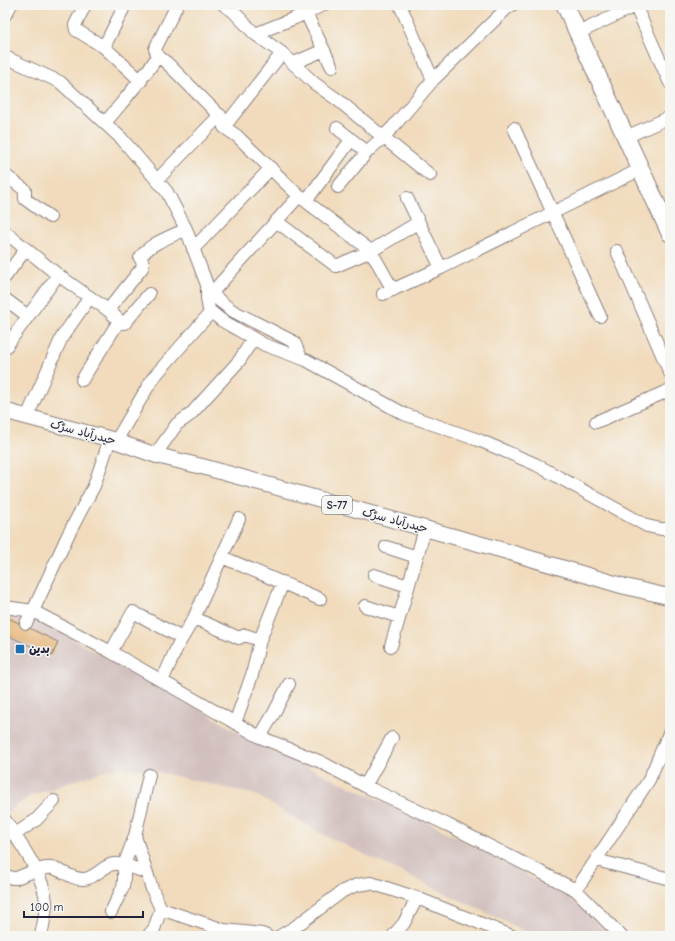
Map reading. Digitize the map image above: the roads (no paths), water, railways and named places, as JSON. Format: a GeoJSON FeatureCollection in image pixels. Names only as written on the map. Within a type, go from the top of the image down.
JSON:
{"type":"FeatureCollection","features":[{"type":"Feature","properties":{"kind":"highway"},"geometry":{"type":"LineString","coordinates":[[565,5],[670,233]]}},
{"type":"Feature","properties":{"kind":"main road","name":"حیدرآباد سڑک"},"geometry":{"type":"LineString","coordinates":[[5,411],[113,440],[155,455],[204,467],[425,528],[624,586],[670,597]]}},
{"type":"Feature","properties":{"kind":"street"},"geometry":{"type":"LineString","coordinates":[[5,15],[11,5]]}},
{"type":"Feature","properties":{"kind":"street"},"geometry":{"type":"LineString","coordinates":[[85,5],[75,25],[76,30],[104,47],[141,81]]}},
{"type":"Feature","properties":{"kind":"street"},"geometry":{"type":"LineString","coordinates":[[104,47],[125,5]]}},
{"type":"Feature","properties":{"kind":"street"},"geometry":{"type":"LineString","coordinates":[[177,5],[155,50],[158,56],[167,63],[236,136],[303,198],[371,251],[388,292],[441,268],[641,169]]}},
{"type":"Feature","properties":{"kind":"street"},"geometry":{"type":"LineString","coordinates":[[224,5],[255,34],[282,52],[314,83],[338,100],[430,175]]}},
{"type":"Feature","properties":{"kind":"street"},"geometry":{"type":"LineString","coordinates":[[255,34],[323,5]]}},
{"type":"Feature","properties":{"kind":"street"},"geometry":{"type":"LineString","coordinates":[[400,5],[433,80]]}},
{"type":"Feature","properties":{"kind":"street"},"geometry":{"type":"LineString","coordinates":[[338,186],[367,152],[394,128],[433,80],[506,9],[512,5]]}},
{"type":"Feature","properties":{"kind":"street"},"geometry":{"type":"LineString","coordinates":[[578,33],[636,5],[670,83]]}},
{"type":"Feature","properties":{"kind":"street"},"geometry":{"type":"LineString","coordinates":[[306,13],[332,67]]}},
{"type":"Feature","properties":{"kind":"street"},"geometry":{"type":"LineString","coordinates":[[294,64],[324,50]]}},
{"type":"Feature","properties":{"kind":"street"},"geometry":{"type":"LineString","coordinates":[[157,180],[222,121],[282,52]]}},
{"type":"Feature","properties":{"kind":"street"},"geometry":{"type":"LineString","coordinates":[[105,123],[133,88],[141,81],[158,56]]}},
{"type":"Feature","properties":{"kind":"street"},"geometry":{"type":"LineString","coordinates":[[5,57],[60,82],[122,139],[167,192],[186,229],[208,292],[209,310],[221,320],[253,339],[301,358],[404,414],[481,441],[535,464],[647,526],[670,529]]}},
{"type":"Feature","properties":{"kind":"street"},"geometry":{"type":"LineString","coordinates":[[626,137],[670,117]]}},
{"type":"Feature","properties":{"kind":"street"},"geometry":{"type":"LineString","coordinates":[[337,128],[367,152]]}},
{"type":"Feature","properties":{"kind":"street"},"geometry":{"type":"LineString","coordinates":[[514,128],[600,316]]}},
{"type":"Feature","properties":{"kind":"street"},"geometry":{"type":"LineString","coordinates":[[208,292],[276,221],[303,198],[351,140]]}},
{"type":"Feature","properties":{"kind":"street"},"geometry":{"type":"LineString","coordinates":[[193,249],[271,168]]}},
{"type":"Feature","properties":{"kind":"street"},"geometry":{"type":"LineString","coordinates":[[5,175],[25,190],[25,198],[50,217]]}},
{"type":"Feature","properties":{"kind":"street"},"geometry":{"type":"LineString","coordinates":[[407,198],[441,268]]}},
{"type":"Feature","properties":{"kind":"street"},"geometry":{"type":"LineString","coordinates":[[276,221],[336,266],[371,251],[419,222]]}},
{"type":"Feature","properties":{"kind":"street"},"geometry":{"type":"LineString","coordinates":[[108,310],[142,268],[143,263],[140,258],[143,254],[152,246],[186,229]]}},
{"type":"Feature","properties":{"kind":"street"},"geometry":{"type":"LineString","coordinates":[[5,232],[58,275],[125,323],[149,294]]}},
{"type":"Feature","properties":{"kind":"street"},"geometry":{"type":"LineString","coordinates":[[5,277],[26,249]]}},
{"type":"Feature","properties":{"kind":"street"},"geometry":{"type":"LineString","coordinates":[[617,251],[670,373]]}},
{"type":"Feature","properties":{"kind":"street"},"geometry":{"type":"LineString","coordinates":[[5,348],[58,275]]}},
{"type":"Feature","properties":{"kind":"street"},"geometry":{"type":"LineString","coordinates":[[208,292],[233,311],[294,342],[301,358]]}},
{"type":"Feature","properties":{"kind":"street"},"geometry":{"type":"LineString","coordinates":[[27,417],[62,337],[90,297]]}},
{"type":"Feature","properties":{"kind":"street"},"geometry":{"type":"LineString","coordinates":[[5,299],[28,316]]}},
{"type":"Feature","properties":{"kind":"street"},"geometry":{"type":"LineString","coordinates":[[26,623],[33,611],[68,534],[94,486],[113,440],[153,378],[212,312]]}},
{"type":"Feature","properties":{"kind":"street"},"geometry":{"type":"LineString","coordinates":[[82,380],[119,320]]}},
{"type":"Feature","properties":{"kind":"street"},"geometry":{"type":"LineString","coordinates":[[155,455],[177,424],[190,415],[239,361],[253,339]]}},
{"type":"Feature","properties":{"kind":"street"},"geometry":{"type":"LineString","coordinates":[[596,422],[670,390]]}},
{"type":"Feature","properties":{"kind":"street"},"geometry":{"type":"LineString","coordinates":[[162,681],[182,638],[194,618],[239,519]]}},
{"type":"Feature","properties":{"kind":"street"},"geometry":{"type":"LineString","coordinates":[[391,646],[425,528]]}},
{"type":"Feature","properties":{"kind":"street"},"geometry":{"type":"LineString","coordinates":[[386,547],[417,557]]}},
{"type":"Feature","properties":{"kind":"street"},"geometry":{"type":"LineString","coordinates":[[222,557],[320,599]]}},
{"type":"Feature","properties":{"kind":"street"},"geometry":{"type":"LineString","coordinates":[[374,575],[408,586]]}},
{"type":"Feature","properties":{"kind":"street"},"geometry":{"type":"LineString","coordinates":[[235,723],[252,675],[260,640],[283,582]]}},
{"type":"Feature","properties":{"kind":"street"},"geometry":{"type":"LineString","coordinates":[[365,606],[399,617]]}},
{"type":"Feature","properties":{"kind":"street"},"geometry":{"type":"LineString","coordinates":[[5,607],[33,611],[111,652],[260,737],[321,762],[364,786],[448,825],[576,890],[621,936]]}},
{"type":"Feature","properties":{"kind":"street"},"geometry":{"type":"LineString","coordinates":[[111,652],[133,612],[182,638]]}},
{"type":"Feature","properties":{"kind":"street"},"geometry":{"type":"LineString","coordinates":[[194,618],[239,638],[245,635],[260,640]]}},
{"type":"Feature","properties":{"kind":"street"},"geometry":{"type":"LineString","coordinates":[[260,737],[289,684]]}},
{"type":"Feature","properties":{"kind":"street"},"geometry":{"type":"LineString","coordinates":[[576,890],[649,780],[670,731]]}},
{"type":"Feature","properties":{"kind":"street"},"geometry":{"type":"LineString","coordinates":[[364,786],[392,738]]}},
{"type":"Feature","properties":{"kind":"street"},"geometry":{"type":"LineString","coordinates":[[111,912],[124,882],[124,865],[135,836],[149,775]]}},
{"type":"Feature","properties":{"kind":"street"},"geometry":{"type":"LineString","coordinates":[[14,835],[36,820],[54,801]]}},
{"type":"Feature","properties":{"kind":"street"},"geometry":{"type":"LineString","coordinates":[[5,820],[36,871],[45,896],[46,904],[41,936]]}},
{"type":"Feature","properties":{"kind":"street"},"geometry":{"type":"LineString","coordinates":[[135,836],[157,903],[161,909],[224,930],[262,934],[267,936]]}},
{"type":"Feature","properties":{"kind":"street"},"geometry":{"type":"LineString","coordinates":[[596,860],[670,879]]}},
{"type":"Feature","properties":{"kind":"street"},"geometry":{"type":"LineString","coordinates":[[5,875],[16,878],[46,868],[51,868],[76,878],[83,879],[92,878],[110,865],[114,864],[124,865],[147,873]]}},
{"type":"Feature","properties":{"kind":"street"},"geometry":{"type":"LineString","coordinates":[[280,936],[296,927],[343,891],[357,884],[371,883],[417,898],[505,935]]}},
{"type":"Feature","properties":{"kind":"street"},"geometry":{"type":"LineString","coordinates":[[393,936],[404,923],[417,898]]}},
{"type":"Feature","properties":{"kind":"street"},"geometry":{"type":"LineString","coordinates":[[153,934],[161,909]]}},
{"type":"Feature","properties":{"kind":"place","name":"بدين"},"geometry":{"type":"Point","coordinates":[20,649]}}]}
